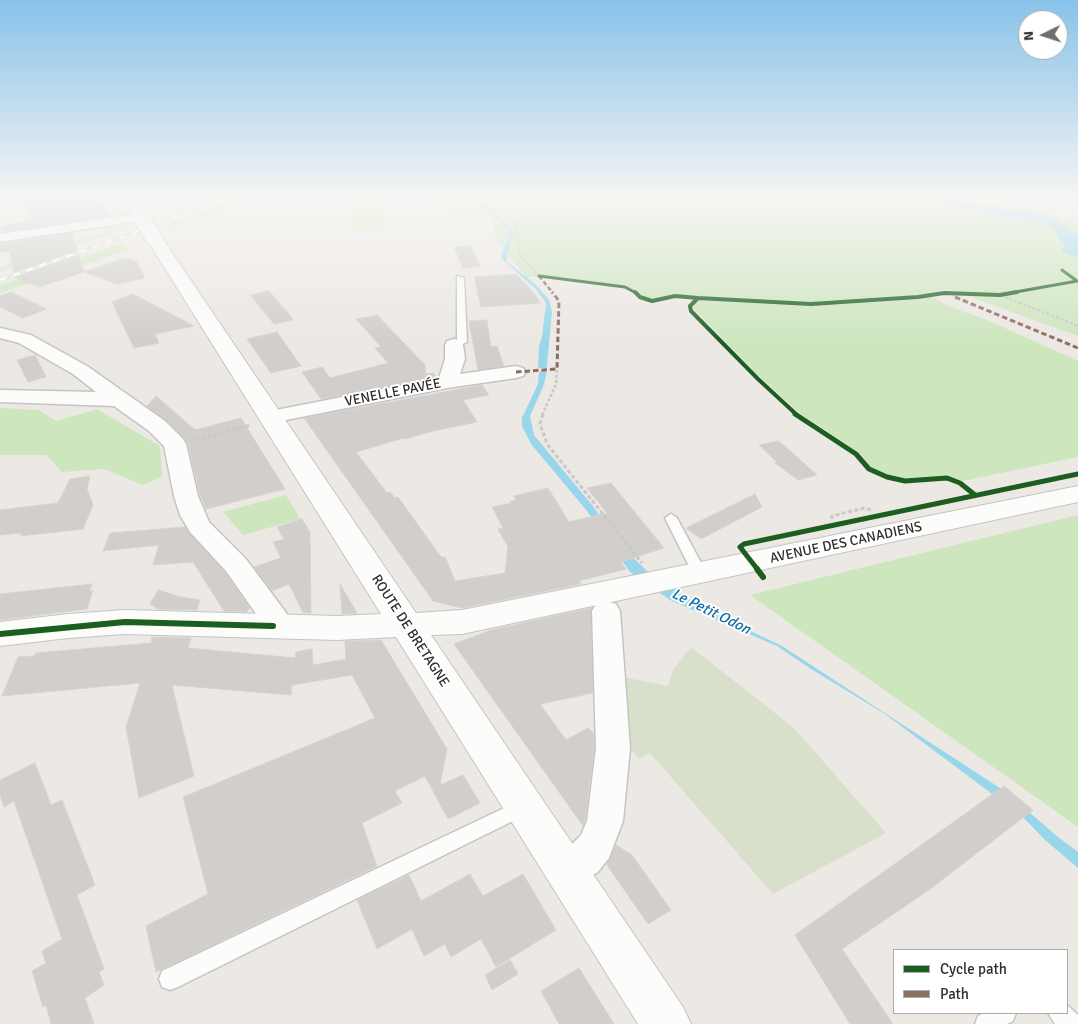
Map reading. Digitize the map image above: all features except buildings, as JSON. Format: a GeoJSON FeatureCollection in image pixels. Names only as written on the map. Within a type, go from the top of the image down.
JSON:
{"type":"FeatureCollection","features":[{"type":"Feature","properties":{"kind":"main road","name":"ROUTE DE BRETAGNE"},"geometry":{"type":"LineString","coordinates":[[159,246],[261,421],[406,626],[666,1024]]}},
{"type":"Feature","properties":{"kind":"main road","name":"AVENUE DES CANADIENS"},"geometry":{"type":"LineString","coordinates":[[0,634],[125,622],[337,628],[406,626],[476,620],[650,575],[700,574],[1078,494]]}},
{"type":"Feature","properties":{"kind":"street"},"geometry":{"type":"LineString","coordinates":[[0,333],[25,339],[80,370],[157,426],[175,445],[186,496],[193,515],[199,526],[236,565],[274,617],[273,626]]}},
{"type":"Feature","properties":{"kind":"street"},"geometry":{"type":"LineString","coordinates":[[447,382],[455,359],[454,346]]}},
{"type":"Feature","properties":{"kind":"street","name":"VENELLE PAVÉE"},"geometry":{"type":"LineString","coordinates":[[261,421],[447,382],[516,372]]}},
{"type":"Feature","properties":{"kind":"street"},"geometry":{"type":"LineString","coordinates":[[0,396],[119,400]]}},
{"type":"Feature","properties":{"kind":"street"},"geometry":{"type":"LineString","coordinates":[[566,870],[584,859],[596,846],[605,821],[613,748],[606,611]]}},
{"type":"Feature","properties":{"kind":"lane"},"geometry":{"type":"LineString","coordinates":[[454,346],[462,342],[460,278]]}},
{"type":"Feature","properties":{"kind":"lane"},"geometry":{"type":"LineString","coordinates":[[671,518],[700,574]]}},
{"type":"Feature","properties":{"kind":"lane"},"geometry":{"type":"LineString","coordinates":[[170,979],[525,806]]}},
{"type":"Feature","properties":{"kind":"lane"},"geometry":{"type":"LineString","coordinates":[[986,1024],[1003,1014]]}},
{"type":"Feature","properties":{"kind":"lane"},"geometry":{"type":"LineString","coordinates":[[1060,1014],[1071,1024]]}},
{"type":"Feature","properties":{"kind":"path"},"geometry":{"type":"LineString","coordinates":[[518,246],[519,254],[539,276]]}},
{"type":"Feature","properties":{"kind":"path"},"geometry":{"type":"LineString","coordinates":[[1000,295],[1078,326]]}},
{"type":"Feature","properties":{"kind":"path"},"geometry":{"type":"LineString","coordinates":[[558,369],[556,384],[541,417],[540,424],[547,444],[650,575]]}},
{"type":"Feature","properties":{"kind":"path"},"geometry":{"type":"LineString","coordinates":[[175,445],[261,421]]}},
{"type":"Feature","properties":{"kind":"path"},"geometry":{"type":"LineString","coordinates":[[832,519],[832,516],[864,508],[871,510]]}},
{"type":"Feature","properties":{"kind":"green space"},"geometry":{"type":"Polygon","coordinates":[[[64,246],[75,246],[0,272],[0,268],[64,246]]]}},
{"type":"Feature","properties":{"kind":"green space"},"geometry":{"type":"Polygon","coordinates":[[[115,246],[124,246],[130,249],[0,293],[0,285],[115,246]]]}},
{"type":"Feature","properties":{"kind":"green space"},"geometry":{"type":"Polygon","coordinates":[[[501,246],[1078,246],[1078,336],[949,289],[927,293],[946,305],[987,320],[1078,361],[1078,457],[963,481],[949,476],[908,480],[884,474],[872,468],[862,455],[802,415],[760,377],[695,310],[693,304],[703,296],[676,295],[651,300],[628,287],[564,277],[526,277],[501,246]]]}},
{"type":"Feature","properties":{"kind":"green space"},"geometry":{"type":"Polygon","coordinates":[[[0,408],[39,410],[56,421],[97,409],[160,446],[162,476],[143,485],[104,469],[62,472],[46,455],[0,455],[0,408]]]}},
{"type":"Feature","properties":{"kind":"green space"},"geometry":{"type":"Polygon","coordinates":[[[286,495],[300,519],[243,535],[223,512],[286,495]]]}},
{"type":"Feature","properties":{"kind":"green space"},"geometry":{"type":"Polygon","coordinates":[[[1078,515],[1078,827],[750,595],[1078,515]]]}},
{"type":"Feature","properties":{"kind":"green space"},"geometry":{"type":"Polygon","coordinates":[[[691,647],[794,728],[886,833],[773,894],[650,753],[639,759],[627,745],[629,731],[621,712],[618,676],[668,686],[673,670],[691,647]]]}},
{"type":"Feature","properties":{"kind":"water","name":"Le Petit Odon"},"geometry":{"type":"Polygon","coordinates":[[[505,246],[509,246],[506,261],[535,284],[549,300],[552,311],[546,376],[530,416],[534,435],[592,505],[625,550],[646,570],[684,596],[721,617],[782,646],[1006,792],[1078,852],[1078,868],[1045,840],[1023,817],[885,714],[777,646],[670,600],[630,572],[587,511],[531,444],[522,426],[522,418],[538,384],[539,372],[544,371],[544,368],[538,368],[539,346],[542,337],[546,303],[535,288],[502,259],[501,256],[505,246]]]}},
{"type":"Feature","properties":{"kind":"water"},"geometry":{"type":"Polygon","coordinates":[[[1064,246],[1078,246],[1078,258],[1061,251],[1064,246]]]}},
{"type":"Feature","properties":{"kind":"railway"},"geometry":{"type":"LineString","coordinates":[[0,280],[97,246]]}},
{"type":"Feature","properties":{"kind":"marked path"},"geometry":{"type":"LineString","coordinates":[[516,372],[557,369],[559,301],[539,276]]}},
{"type":"Feature","properties":{"kind":"marked path"},"geometry":{"type":"LineString","coordinates":[[955,297],[1078,348]]}},
{"type":"Feature","properties":{"kind":"cycle path"},"geometry":{"type":"LineString","coordinates":[[698,298],[811,304],[918,297],[944,293],[1000,295],[1077,281],[1062,270]]}},
{"type":"Feature","properties":{"kind":"cycle path"},"geometry":{"type":"LineString","coordinates":[[539,276],[625,287],[640,297],[652,301],[675,296],[698,298],[690,306],[691,311],[758,379],[798,416],[856,454],[869,469],[887,477],[905,481],[947,478],[960,483],[975,495]]}},
{"type":"Feature","properties":{"kind":"cycle path"},"geometry":{"type":"LineString","coordinates":[[763,577],[740,547],[744,544],[1078,474]]}},
{"type":"Feature","properties":{"kind":"cycle path"},"geometry":{"type":"LineString","coordinates":[[0,634],[125,622],[273,626]]}}]}
